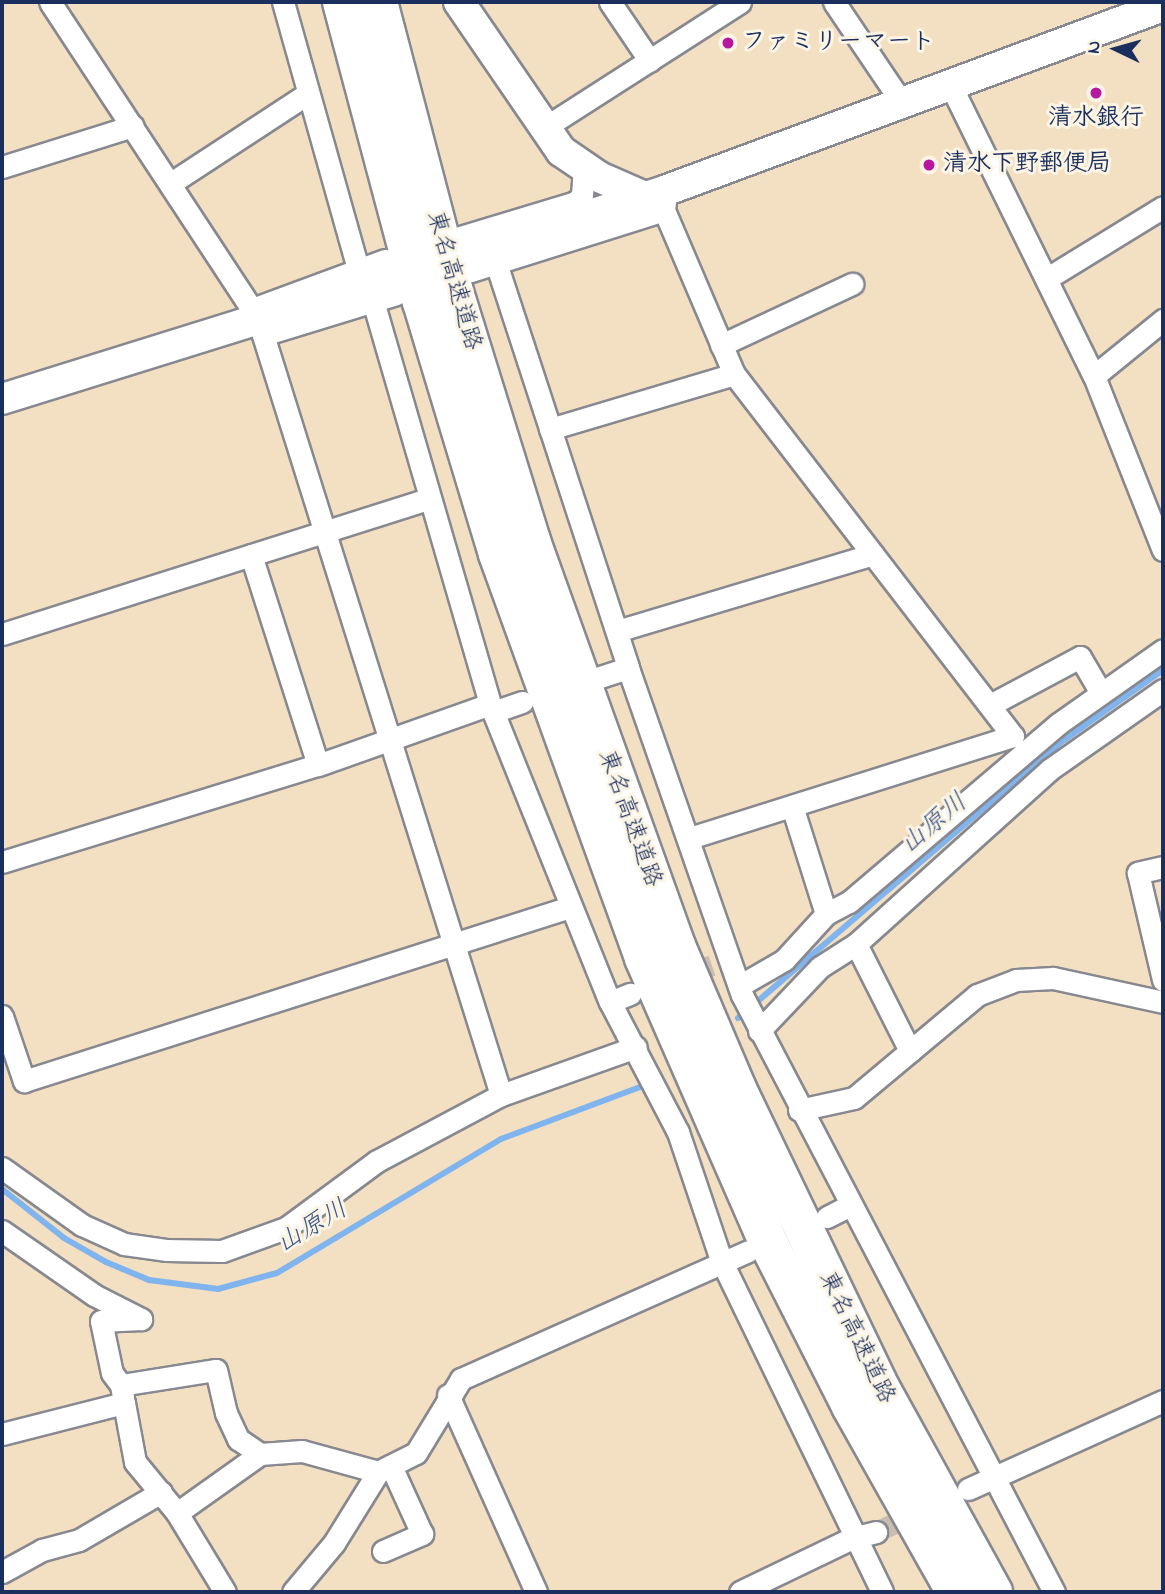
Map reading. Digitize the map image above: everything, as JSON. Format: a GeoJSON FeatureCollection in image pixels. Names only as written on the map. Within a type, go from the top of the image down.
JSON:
{"type":"FeatureCollection","features":[{"type":"Feature","properties":{"kind":"highway","name":"東名高速道路"},"geometry":{"type":"LineString","coordinates":[[342,2],[422,302],[498,554],[644,958],[770,1246],[851,1406],[956,1592]]}},
{"type":"Feature","properties":{"kind":"highway","name":"東名高速道路"},"geometry":{"type":"LineString","coordinates":[[378,2],[454,292],[531,541],[676,946],[737,1089],[882,1391],[993,1592]]}},
{"type":"Feature","properties":{"kind":"street"},"geometry":{"type":"LineString","coordinates":[[283,2],[358,268],[386,283]]}},
{"type":"Feature","properties":{"kind":"street"},"geometry":{"type":"LineString","coordinates":[[459,2],[561,151],[584,169],[659,199],[734,374],[1019,744]]}},
{"type":"Feature","properties":{"kind":"street"},"geometry":{"type":"LineString","coordinates":[[610,2],[650,61]]}},
{"type":"Feature","properties":{"kind":"street"},"geometry":{"type":"LineString","coordinates":[[544,128],[740,2]]}},
{"type":"Feature","properties":{"kind":"street"},"geometry":{"type":"LineString","coordinates":[[834,2],[902,103]]}},
{"type":"Feature","properties":{"kind":"street"},"geometry":{"type":"LineString","coordinates":[[52,3],[172,183],[258,321],[501,1095]]}},
{"type":"Feature","properties":{"kind":"street"},"geometry":{"type":"LineString","coordinates":[[465,254],[496,263],[902,103],[1163,6]]}},
{"type":"Feature","properties":{"kind":"street"},"geometry":{"type":"LineString","coordinates":[[951,86],[1094,376],[1163,550]]}},
{"type":"Feature","properties":{"kind":"street"},"geometry":{"type":"LineString","coordinates":[[172,183],[307,94]]}},
{"type":"Feature","properties":{"kind":"street"},"geometry":{"type":"LineString","coordinates":[[2,167],[133,126]]}},
{"type":"Feature","properties":{"kind":"street"},"geometry":{"type":"LineString","coordinates":[[465,254],[576,202],[582,195],[584,169]]}},
{"type":"Feature","properties":{"kind":"street"},"geometry":{"type":"LineString","coordinates":[[465,254],[659,199]]}},
{"type":"Feature","properties":{"kind":"street"},"geometry":{"type":"LineString","coordinates":[[1046,279],[1163,207]]}},
{"type":"Feature","properties":{"kind":"street"},"geometry":{"type":"LineString","coordinates":[[496,263],[628,668],[689,838],[720,962],[741,990],[756,1026],[799,1110],[991,1478],[1054,1592]]}},
{"type":"Feature","properties":{"kind":"street"},"geometry":{"type":"LineString","coordinates":[[258,321],[358,268]]}},
{"type":"Feature","properties":{"kind":"street"},"geometry":{"type":"LineString","coordinates":[[2,399],[386,283]]}},
{"type":"Feature","properties":{"kind":"street"},"geometry":{"type":"LineString","coordinates":[[386,283],[428,499],[491,708],[610,1002],[636,1046],[678,1132],[721,1260],[852,1538],[882,1592]]}},
{"type":"Feature","properties":{"kind":"street"},"geometry":{"type":"LineString","coordinates":[[721,345],[852,284]]}},
{"type":"Feature","properties":{"kind":"street"},"geometry":{"type":"LineString","coordinates":[[1094,376],[1163,320]]}},
{"type":"Feature","properties":{"kind":"street"},"geometry":{"type":"LineString","coordinates":[[550,429],[734,374]]}},
{"type":"Feature","properties":{"kind":"street"},"geometry":{"type":"LineString","coordinates":[[2,634],[428,499]]}},
{"type":"Feature","properties":{"kind":"street"},"geometry":{"type":"LineString","coordinates":[[617,631],[873,554]]}},
{"type":"Feature","properties":{"kind":"street"},"geometry":{"type":"LineString","coordinates":[[251,555],[318,765]]}},
{"type":"Feature","properties":{"kind":"street"},"geometry":{"type":"LineString","coordinates":[[741,990],[784,960],[826,914],[849,902],[1019,744],[1101,693],[1163,650]]}},
{"type":"Feature","properties":{"kind":"street"},"geometry":{"type":"LineString","coordinates":[[990,705],[1080,657],[1101,693]]}},
{"type":"Feature","properties":{"kind":"street"},"geometry":{"type":"LineString","coordinates":[[600,677],[628,668]]}},
{"type":"Feature","properties":{"kind":"street"},"geometry":{"type":"LineString","coordinates":[[756,1026],[820,967],[856,944],[1049,770],[1163,690]]}},
{"type":"Feature","properties":{"kind":"street"},"geometry":{"type":"LineString","coordinates":[[2,862],[318,765],[491,708],[522,702]]}},
{"type":"Feature","properties":{"kind":"street"},"geometry":{"type":"LineString","coordinates":[[689,838],[792,806],[1019,744]]}},
{"type":"Feature","properties":{"kind":"street"},"geometry":{"type":"LineString","coordinates":[[792,806],[826,914]]}},
{"type":"Feature","properties":{"kind":"street"},"geometry":{"type":"LineString","coordinates":[[1163,867],[1138,873],[1163,980]]}},
{"type":"Feature","properties":{"kind":"street"},"geometry":{"type":"LineString","coordinates":[[2,1016],[24,1081],[570,907]]}},
{"type":"Feature","properties":{"kind":"street"},"geometry":{"type":"LineString","coordinates":[[856,944],[910,1051]]}},
{"type":"Feature","properties":{"kind":"street"},"geometry":{"type":"LineString","coordinates":[[799,1110],[854,1097],[977,995],[1016,980],[1053,978],[1163,1002]]}},
{"type":"Feature","properties":{"kind":"street"},"geometry":{"type":"LineString","coordinates":[[610,1002],[630,994]]}},
{"type":"Feature","properties":{"kind":"street"},"geometry":{"type":"LineString","coordinates":[[2,1168],[82,1225],[124,1244],[166,1250],[222,1251],[286,1228],[377,1161],[501,1095],[636,1046]]}},
{"type":"Feature","properties":{"kind":"street"},"geometry":{"type":"LineString","coordinates":[[827,1217],[849,1206]]}},
{"type":"Feature","properties":{"kind":"street"},"geometry":{"type":"LineString","coordinates":[[2,1231],[94,1295],[141,1319],[101,1321],[112,1373],[122,1394],[135,1462],[177,1513],[225,1592]]}},
{"type":"Feature","properties":{"kind":"street"},"geometry":{"type":"LineString","coordinates":[[293,1592],[334,1543],[384,1469],[416,1453],[448,1395],[461,1379],[721,1260],[748,1251]]}},
{"type":"Feature","properties":{"kind":"street"},"geometry":{"type":"LineString","coordinates":[[2,1434],[122,1394],[216,1370],[226,1413],[238,1439],[260,1454]]}},
{"type":"Feature","properties":{"kind":"street"},"geometry":{"type":"LineString","coordinates":[[448,1395],[536,1592]]}},
{"type":"Feature","properties":{"kind":"street"},"geometry":{"type":"LineString","coordinates":[[968,1489],[1163,1401]]}},
{"type":"Feature","properties":{"kind":"street"},"geometry":{"type":"LineString","coordinates":[[177,1513],[260,1454],[302,1451],[384,1469],[422,1534],[383,1551]]}},
{"type":"Feature","properties":{"kind":"street"},"geometry":{"type":"LineString","coordinates":[[2,1572],[42,1550],[79,1540],[161,1492]]}},
{"type":"Feature","properties":{"kind":"street"},"geometry":{"type":"LineString","coordinates":[[740,1592],[852,1538],[876,1532]]}},
{"type":"Feature","properties":{"kind":"waterway","name":"山原川"},"geometry":{"type":"LineString","coordinates":[[738,1018],[1064,740],[1163,670]]}},
{"type":"Feature","properties":{"kind":"waterway","name":"山原川"},"geometry":{"type":"LineString","coordinates":[[2,1189],[64,1238],[106,1262],[149,1280],[218,1289],[277,1273],[501,1139],[643,1086]]}},
{"type":"Feature","properties":{"kind":"tunnel"},"geometry":{"type":"LineString","coordinates":[[678,977],[712,965]]}},
{"type":"Feature","properties":{"kind":"tunnel"},"geometry":{"type":"LineString","coordinates":[[876,1532],[919,1512]]}},
{"type":"Feature","properties":{"kind":"place","name":"ファミリーマート"},"geometry":{"type":"Point","coordinates":[728,43]}},
{"type":"Feature","properties":{"kind":"place","name":"清水銀行"},"geometry":{"type":"Point","coordinates":[1096,93]}},
{"type":"Feature","properties":{"kind":"place","name":"清水下野郵便局"},"geometry":{"type":"Point","coordinates":[929,165]}}]}
